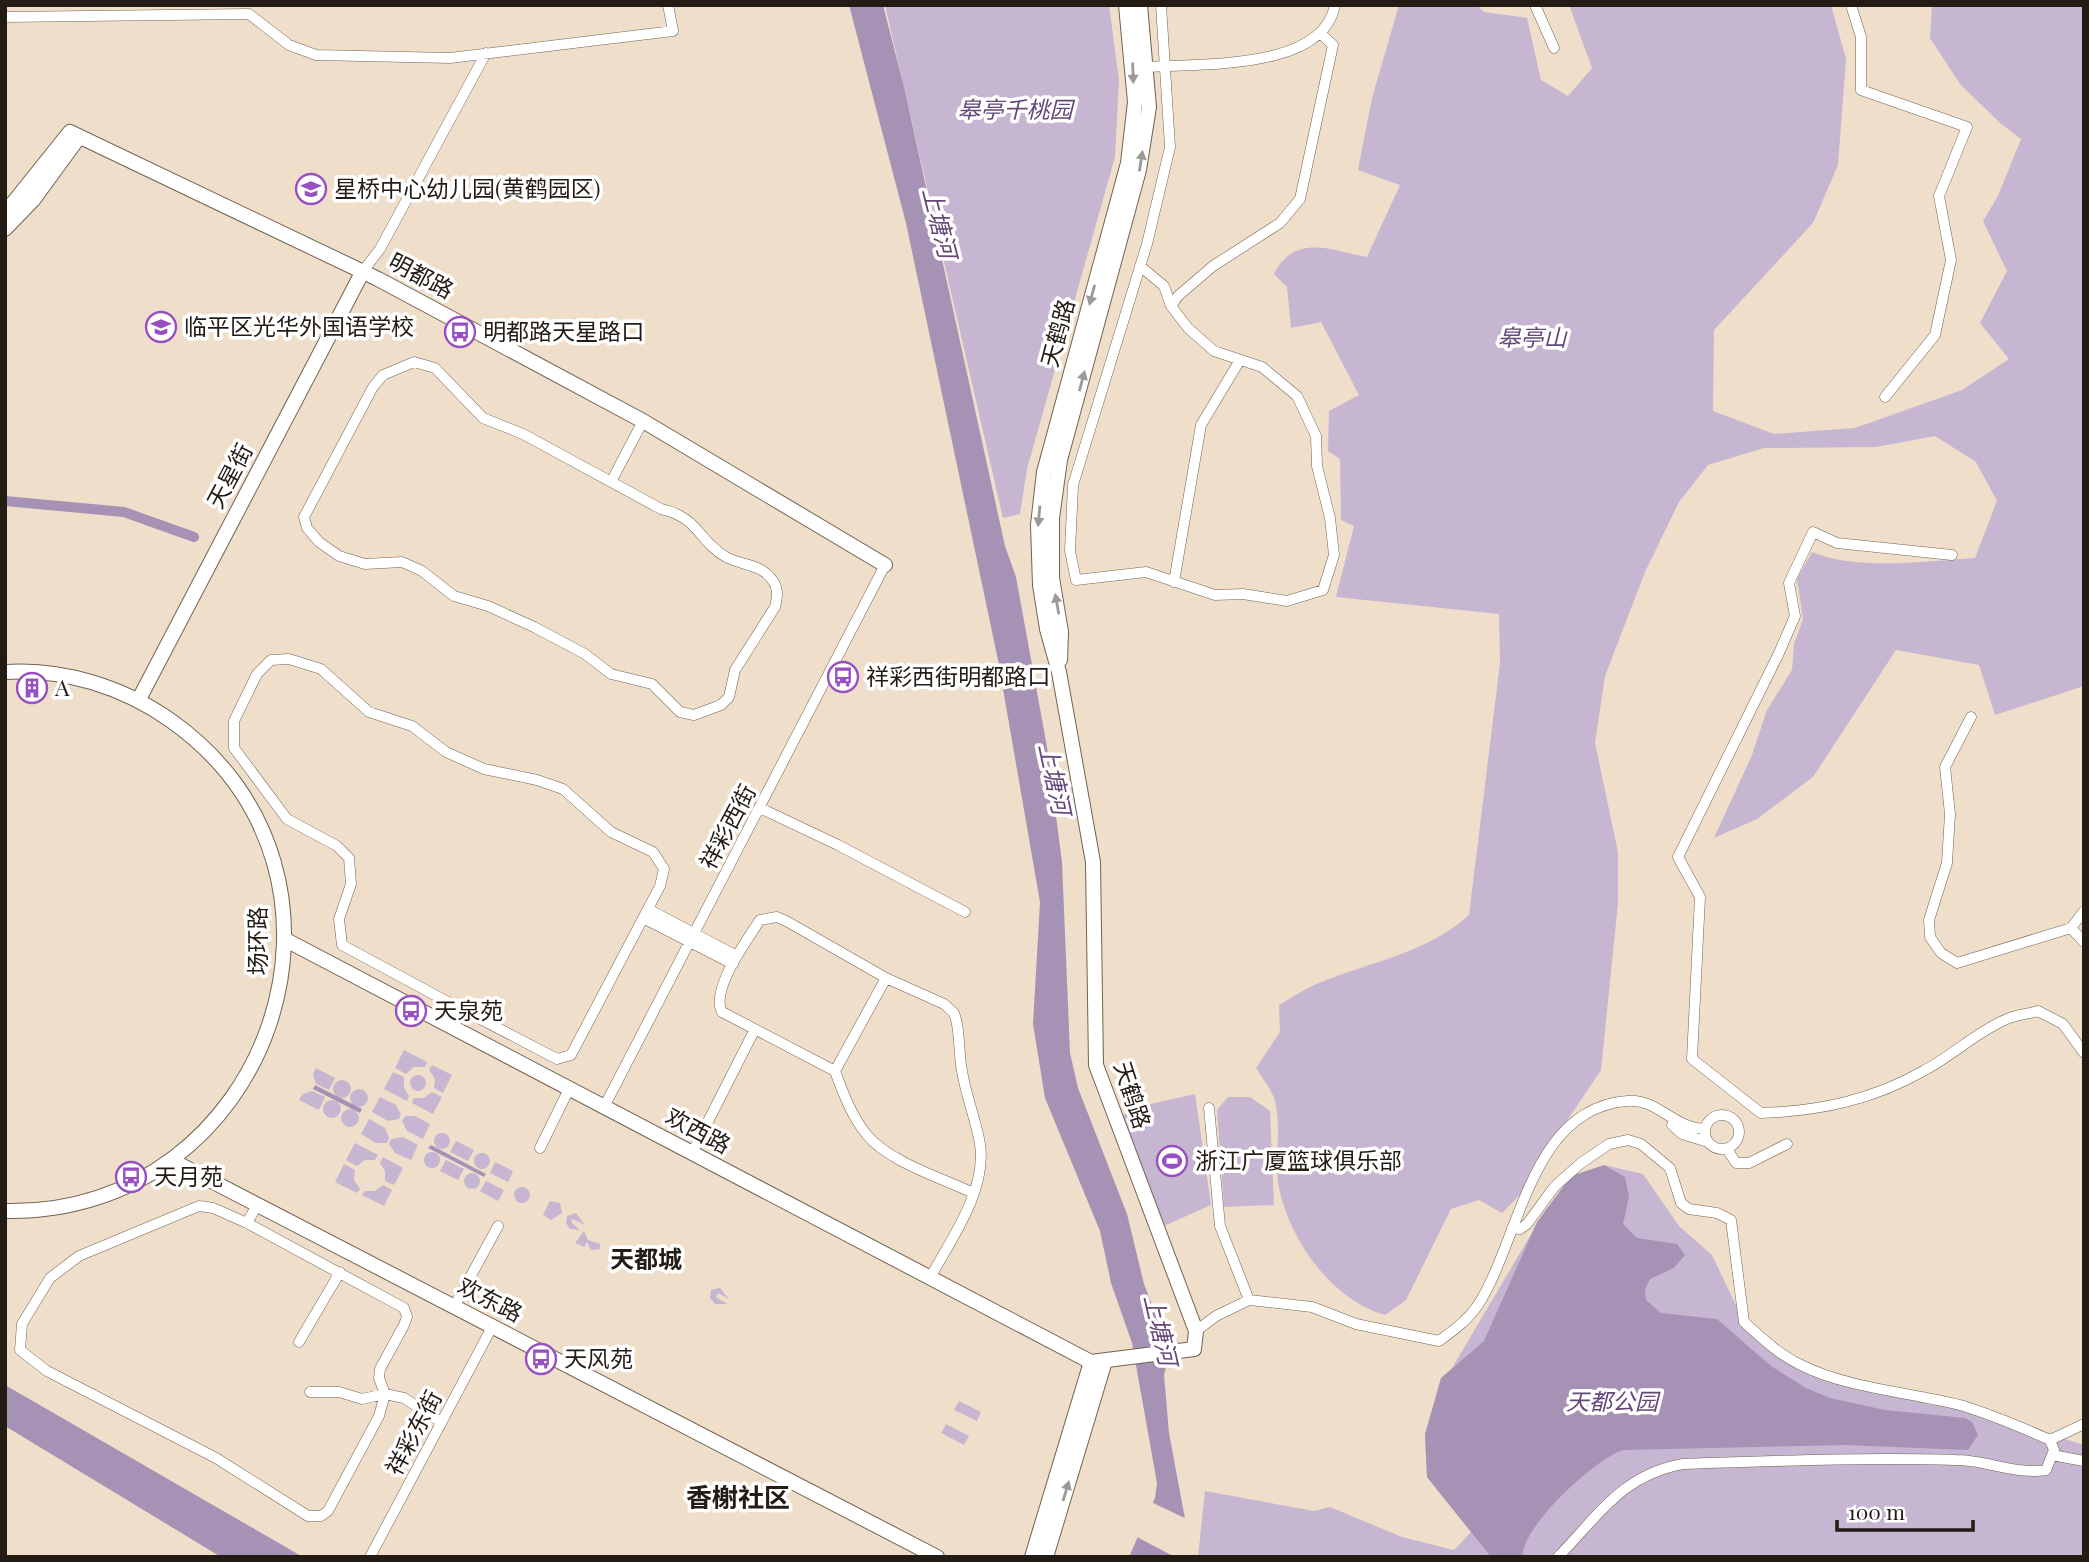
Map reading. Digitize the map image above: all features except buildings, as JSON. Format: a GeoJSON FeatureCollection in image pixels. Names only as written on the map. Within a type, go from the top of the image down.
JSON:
{"type":"FeatureCollection","features":[{"type":"Feature","properties":{"kind":"main road","name":"天鹤路"},"geometry":{"type":"LineString","coordinates":[[1126,5],[1135,102],[1128,163],[1044,472],[1038,526],[1042,596],[1059,672],[1093,862],[1096,1065],[1196,1331]]}},
{"type":"Feature","properties":{"kind":"main road","name":"天鹤路"},"geometry":{"type":"LineString","coordinates":[[1059,672],[1062,632],[1052,578],[1052,518],[1058,471],[1139,170],[1149,107],[1140,5]]}},
{"type":"Feature","properties":{"kind":"main road","name":"明都路"},"geometry":{"type":"LineString","coordinates":[[75,134],[363,271],[643,421],[885,565]]}},
{"type":"Feature","properties":{"kind":"main road"},"geometry":{"type":"LineString","coordinates":[[5,214],[75,134]]}},
{"type":"Feature","properties":{"kind":"main road"},"geometry":{"type":"LineString","coordinates":[[5,229],[33,200],[75,134]]}},
{"type":"Feature","properties":{"kind":"main road","name":"天星街"},"geometry":{"type":"LineString","coordinates":[[138,701],[363,271]]}},
{"type":"Feature","properties":{"kind":"main road","name":"场环路"},"geometry":{"type":"LineString","coordinates":[[5,672],[49,673],[77,678],[138,701],[183,729],[210,754],[251,810],[275,868],[282,900],[284,939],[279,993],[273,1020],[253,1068],[209,1129],[171,1160],[125,1188],[50,1209],[5,1211]]}},
{"type":"Feature","properties":{"kind":"main road","name":"欢西路"},"geometry":{"type":"LineString","coordinates":[[284,939],[930,1278],[1098,1362]]}},
{"type":"Feature","properties":{"kind":"main road","name":"欢东路"},"geometry":{"type":"LineString","coordinates":[[171,1160],[920,1553],[937,1557]]}},
{"type":"Feature","properties":{"kind":"main road"},"geometry":{"type":"LineString","coordinates":[[1098,1362],[1194,1349],[1196,1331]]}},
{"type":"Feature","properties":{"kind":"main road"},"geometry":{"type":"LineString","coordinates":[[1032,1557],[1098,1362]]}},
{"type":"Feature","properties":{"kind":"main road"},"geometry":{"type":"LineString","coordinates":[[1046,1557],[1098,1362]]}},
{"type":"Feature","properties":{"kind":"street"},"geometry":{"type":"LineString","coordinates":[[5,17],[127,10],[249,14],[289,45],[316,55],[450,58],[673,31],[668,5]]}},
{"type":"Feature","properties":{"kind":"street"},"geometry":{"type":"LineString","coordinates":[[1140,266],[1164,286],[1171,306],[1188,328],[1214,351],[1262,367],[1297,396],[1316,436],[1317,466],[1334,555],[1323,590],[1287,601],[1243,594],[1215,595],[1146,572],[1076,580],[1069,551],[1073,485],[1140,266],[1170,147],[1161,5]]}},
{"type":"Feature","properties":{"kind":"street"},"geometry":{"type":"LineString","coordinates":[[1147,67],[1272,58],[1312,42],[1333,17],[1335,5]]}},
{"type":"Feature","properties":{"kind":"street"},"geometry":{"type":"LineString","coordinates":[[1535,5],[1554,47]]}},
{"type":"Feature","properties":{"kind":"street"},"geometry":{"type":"LineString","coordinates":[[1851,5],[1861,37],[1861,90],[1967,127],[1938,196],[1951,260],[1935,335],[1885,397]]}},
{"type":"Feature","properties":{"kind":"street"},"geometry":{"type":"LineString","coordinates":[[1171,306],[1178,296],[1213,267],[1280,223],[1300,199],[1333,45],[1320,33]]}},
{"type":"Feature","properties":{"kind":"street"},"geometry":{"type":"LineString","coordinates":[[363,271],[380,248],[486,53]]}},
{"type":"Feature","properties":{"kind":"street"},"geometry":{"type":"LineString","coordinates":[[1174,582],[1201,425],[1240,360]]}},
{"type":"Feature","properties":{"kind":"street"},"geometry":{"type":"LineString","coordinates":[[414,362],[435,368],[483,418],[523,434],[571,462],[612,480],[661,509],[674,511],[693,523],[727,558],[757,566],[775,583],[778,596],[775,607],[735,670],[729,697],[721,705],[694,715],[680,712],[652,684],[611,674],[585,654],[534,627],[488,606],[454,596],[422,571],[402,562],[365,564],[339,556],[319,542],[307,528],[304,517],[373,387],[383,374],[414,362]]}},
{"type":"Feature","properties":{"kind":"street"},"geometry":{"type":"LineString","coordinates":[[612,480],[643,421]]}},
{"type":"Feature","properties":{"kind":"street"},"geometry":{"type":"LineString","coordinates":[[1952,555],[1837,543],[1813,532],[1789,583],[1795,616],[1678,857],[1700,897],[1692,1059],[1761,1113],[1803,1111],[1849,1103],[1886,1090],[1925,1070],[2007,1019],[2038,1011],[2063,1024],[2084,1053]]}},
{"type":"Feature","properties":{"kind":"street","name":"祥彩西街"},"geometry":{"type":"LineString","coordinates":[[604,1107],[885,565]]}},
{"type":"Feature","properties":{"kind":"street"},"geometry":{"type":"LineString","coordinates":[[289,659],[321,669],[359,706],[382,718],[412,726],[446,752],[502,775],[551,784],[575,797],[611,832],[653,852],[661,861],[664,876],[646,913],[575,1050],[564,1058],[557,1059],[342,945],[339,919],[351,884],[349,858],[337,846],[287,819],[234,748],[234,721],[257,674],[271,660],[289,659]]}},
{"type":"Feature","properties":{"kind":"street"},"geometry":{"type":"LineString","coordinates":[[1971,717],[1945,767],[1950,814],[1947,863],[1929,920],[1930,937],[1941,953],[1957,963],[2071,928],[2084,911]]}},
{"type":"Feature","properties":{"kind":"street"},"geometry":{"type":"LineString","coordinates":[[760,808],[965,912]]}},
{"type":"Feature","properties":{"kind":"street"},"geometry":{"type":"LineString","coordinates":[[646,913],[735,960]]}},
{"type":"Feature","properties":{"kind":"street"},"geometry":{"type":"LineString","coordinates":[[930,1278],[973,1193],[978,1179],[980,1145],[961,1070],[954,1013],[944,1004],[886,978],[777,917],[760,920],[735,960],[719,998],[719,1006],[727,1017],[835,1071],[869,1138],[892,1155],[973,1193]]}},
{"type":"Feature","properties":{"kind":"street"},"geometry":{"type":"LineString","coordinates":[[2071,928],[2084,942]]}},
{"type":"Feature","properties":{"kind":"street"},"geometry":{"type":"LineString","coordinates":[[835,1071],[886,978]]}},
{"type":"Feature","properties":{"kind":"street"},"geometry":{"type":"LineString","coordinates":[[438,1020],[446,1001]]}},
{"type":"Feature","properties":{"kind":"street"},"geometry":{"type":"LineString","coordinates":[[692,1153],[754,1031]]}},
{"type":"Feature","properties":{"kind":"street"},"geometry":{"type":"LineString","coordinates":[[540,1148],[569,1089]]}},
{"type":"Feature","properties":{"kind":"street"},"geometry":{"type":"LineString","coordinates":[[1196,1331],[1216,1316],[1249,1300],[1312,1307],[1356,1324],[1439,1341],[1461,1326],[1478,1305],[1524,1195],[1567,1127],[1602,1106],[1629,1100],[1662,1110],[1684,1127],[1705,1129]]}},
{"type":"Feature","properties":{"kind":"street"},"geometry":{"type":"LineString","coordinates":[[1629,1100],[1666,1119],[1682,1134],[1707,1142],[1716,1149],[1727,1149],[1739,1138],[1735,1121],[1719,1115],[1708,1121],[1705,1129],[1707,1142]]}},
{"type":"Feature","properties":{"kind":"street"},"geometry":{"type":"LineString","coordinates":[[1209,1108],[1220,1226],[1249,1300]]}},
{"type":"Feature","properties":{"kind":"street"},"geometry":{"type":"LineString","coordinates":[[1512,1228],[1520,1229],[1527,1224],[1555,1186],[1609,1144],[1628,1140],[1641,1144],[1670,1168],[1681,1203],[1689,1209],[1717,1213],[1731,1220],[1744,1322],[1782,1354],[1801,1366],[1832,1376],[1960,1405],[2050,1440],[2084,1424]]}},
{"type":"Feature","properties":{"kind":"street"},"geometry":{"type":"LineString","coordinates":[[1727,1149],[1736,1163],[1749,1163],[1787,1144]]}},
{"type":"Feature","properties":{"kind":"street"},"geometry":{"type":"LineString","coordinates":[[247,1223],[257,1205]]}},
{"type":"Feature","properties":{"kind":"street"},"geometry":{"type":"LineString","coordinates":[[199,1206],[213,1208],[247,1223],[340,1272],[404,1308],[407,1317],[380,1369],[379,1378],[385,1394],[379,1416],[328,1511],[321,1516],[308,1516],[216,1458],[47,1371],[20,1350],[22,1324],[50,1278],[79,1256],[199,1206]]}},
{"type":"Feature","properties":{"kind":"street"},"geometry":{"type":"LineString","coordinates":[[454,1307],[498,1226]]}},
{"type":"Feature","properties":{"kind":"street"},"geometry":{"type":"LineString","coordinates":[[299,1342],[340,1272]]}},
{"type":"Feature","properties":{"kind":"street","name":"祥彩东街"},"geometry":{"type":"LineString","coordinates":[[370,1557],[492,1327]]}},
{"type":"Feature","properties":{"kind":"street"},"geometry":{"type":"LineString","coordinates":[[310,1392],[326,1390],[362,1399],[385,1394],[404,1398],[441,1422]]}},
{"type":"Feature","properties":{"kind":"street"},"geometry":{"type":"LineString","coordinates":[[1558,1557],[1618,1493],[1656,1468],[1683,1464],[1880,1458],[1965,1460],[2030,1473],[2046,1470],[2054,1450],[2050,1440]]}},
{"type":"Feature","properties":{"kind":"street"},"geometry":{"type":"LineString","coordinates":[[2052,1455],[2084,1461]]}},
{"type":"Feature","properties":{"kind":"green space","name":"皋亭千桃园"},"geometry":{"type":"Polygon","coordinates":[[[885,5],[1109,5],[1119,80],[1115,157],[1027,469],[1020,514],[1003,518],[885,5]]]}},
{"type":"Feature","properties":{"kind":"green space","name":"皋亭山"},"geometry":{"type":"Polygon","coordinates":[[[1399,5],[1477,5],[1484,12],[1527,18],[1541,80],[1568,96],[1592,68],[1569,5],[1831,5],[1846,59],[1838,165],[1813,223],[1714,330],[1713,411],[1774,434],[1855,428],[1962,390],[2009,359],[1980,323],[2007,271],[1983,221],[1998,196],[2021,139],[2000,123],[1960,84],[1930,38],[1932,5],[2084,5],[2084,686],[1995,715],[1979,665],[1896,650],[1813,777],[1757,819],[1714,838],[1752,755],[1767,710],[1792,670],[1794,644],[1803,619],[1797,579],[1812,552],[1830,558],[1871,563],[1975,558],[1997,501],[1976,462],[1935,436],[1876,447],[1764,448],[1708,465],[1679,502],[1645,572],[1605,676],[1595,743],[1618,852],[1618,903],[1601,1070],[1524,1191],[1502,1213],[1479,1200],[1451,1209],[1406,1300],[1385,1315],[1348,1296],[1316,1266],[1303,1248],[1279,1188],[1275,1101],[1256,1068],[1280,1032],[1279,1005],[1317,984],[1396,956],[1434,939],[1469,915],[1500,663],[1499,614],[1336,597],[1354,526],[1341,520],[1340,459],[1328,451],[1329,411],[1359,395],[1321,322],[1291,328],[1287,287],[1274,274],[1283,261],[1304,249],[1316,247],[1367,257],[1400,185],[1358,170],[1372,98],[1399,5]]]}},
{"type":"Feature","properties":{"kind":"green space"},"geometry":{"type":"Polygon","coordinates":[[[404,1050],[427,1062],[425,1067],[414,1067],[406,1074],[395,1068],[404,1050]]]}},
{"type":"Feature","properties":{"kind":"green space"},"geometry":{"type":"Polygon","coordinates":[[[432,1065],[452,1075],[443,1093],[434,1088],[435,1079],[429,1070],[432,1065]]]}},
{"type":"Feature","properties":{"kind":"green space"},"geometry":{"type":"Polygon","coordinates":[[[316,1068],[335,1078],[329,1090],[316,1084],[313,1074],[316,1068]]]}},
{"type":"Feature","properties":{"kind":"green space"},"geometry":{"type":"Polygon","coordinates":[[[393,1072],[404,1077],[404,1088],[409,1096],[407,1101],[384,1089],[393,1072]]]}},
{"type":"Feature","properties":{"kind":"green space"},"geometry":{"type":"Polygon","coordinates":[[[418,1075],[424,1077],[424,1089],[418,1091],[412,1089],[410,1083],[412,1077],[418,1075]]]}},
{"type":"Feature","properties":{"kind":"green space"},"geometry":{"type":"Polygon","coordinates":[[[342,1080],[348,1083],[351,1089],[348,1095],[342,1098],[336,1095],[333,1089],[336,1083],[342,1080]]]}},
{"type":"Feature","properties":{"kind":"green space"},"geometry":{"type":"Polygon","coordinates":[[[359,1089],[365,1092],[368,1098],[365,1104],[359,1107],[353,1104],[350,1098],[353,1092],[359,1089]]]}},
{"type":"Feature","properties":{"kind":"green space"},"geometry":{"type":"Polygon","coordinates":[[[312,1091],[325,1097],[319,1110],[299,1100],[303,1094],[312,1091]]]}},
{"type":"Feature","properties":{"kind":"green space"},"geometry":{"type":"Polygon","coordinates":[[[432,1092],[442,1097],[433,1114],[412,1103],[414,1098],[424,1098],[432,1092]]]}},
{"type":"Feature","properties":{"kind":"green space","name":"浙江广厦篮球俱乐部"},"geometry":{"type":"Polygon","coordinates":[[[1195,1094],[1211,1205],[1164,1226],[1121,1117],[1133,1108],[1195,1094]]]}},
{"type":"Feature","properties":{"kind":"green space"},"geometry":{"type":"Polygon","coordinates":[[[380,1097],[396,1105],[401,1114],[399,1119],[388,1121],[372,1112],[380,1097]]]}},
{"type":"Feature","properties":{"kind":"green space"},"geometry":{"type":"Polygon","coordinates":[[[1228,1097],[1250,1097],[1270,1111],[1274,1205],[1224,1207],[1217,1110],[1228,1097]]]}},
{"type":"Feature","properties":{"kind":"green space"},"geometry":{"type":"Polygon","coordinates":[[[332,1100],[338,1103],[341,1109],[338,1115],[332,1118],[326,1115],[323,1109],[326,1103],[332,1100]]]}},
{"type":"Feature","properties":{"kind":"green space"},"geometry":{"type":"Polygon","coordinates":[[[350,1109],[356,1112],[359,1118],[356,1124],[350,1127],[344,1124],[341,1118],[344,1112],[350,1109]]]}},
{"type":"Feature","properties":{"kind":"green space"},"geometry":{"type":"Polygon","coordinates":[[[405,1116],[415,1116],[430,1124],[423,1139],[407,1131],[402,1121],[405,1116]]]}},
{"type":"Feature","properties":{"kind":"green space"},"geometry":{"type":"Polygon","coordinates":[[[369,1119],[385,1128],[389,1138],[387,1143],[376,1143],[361,1134],[369,1119]]]}},
{"type":"Feature","properties":{"kind":"green space"},"geometry":{"type":"Polygon","coordinates":[[[442,1133],[448,1135],[448,1147],[442,1149],[436,1147],[434,1141],[436,1135],[442,1133]]]}},
{"type":"Feature","properties":{"kind":"green space"},"geometry":{"type":"Polygon","coordinates":[[[403,1137],[418,1145],[411,1160],[395,1153],[389,1144],[391,1139],[403,1137]]]}},
{"type":"Feature","properties":{"kind":"green space"},"geometry":{"type":"Polygon","coordinates":[[[456,1141],[474,1150],[468,1161],[450,1152],[456,1141]]]}},
{"type":"Feature","properties":{"kind":"green space"},"geometry":{"type":"Polygon","coordinates":[[[355,1143],[378,1155],[375,1160],[365,1160],[357,1166],[346,1160],[355,1143]]]}},
{"type":"Feature","properties":{"kind":"green space"},"geometry":{"type":"Polygon","coordinates":[[[432,1152],[438,1154],[438,1166],[432,1168],[426,1166],[424,1160],[426,1154],[432,1152]]]}},
{"type":"Feature","properties":{"kind":"green space"},"geometry":{"type":"Polygon","coordinates":[[[479,1153],[485,1153],[490,1161],[488,1167],[479,1169],[474,1164],[474,1158],[479,1153]]]}},
{"type":"Feature","properties":{"kind":"green space"},"geometry":{"type":"Polygon","coordinates":[[[383,1157],[403,1168],[394,1185],[385,1181],[385,1171],[380,1163],[383,1157]]]}},
{"type":"Feature","properties":{"kind":"green space"},"geometry":{"type":"Polygon","coordinates":[[[446,1160],[464,1169],[458,1180],[440,1171],[446,1160]]]}},
{"type":"Feature","properties":{"kind":"green space"},"geometry":{"type":"Polygon","coordinates":[[[495,1162],[513,1171],[508,1182],[490,1173],[495,1162]]]}},
{"type":"Feature","properties":{"kind":"green space"},"geometry":{"type":"Polygon","coordinates":[[[344,1164],[355,1170],[354,1180],[360,1189],[357,1193],[335,1182],[344,1164]]]}},
{"type":"Feature","properties":{"kind":"green space","name":"天都公园"},"geometry":{"type":"Polygon","coordinates":[[[1604,1165],[1643,1174],[1679,1226],[1712,1255],[1744,1322],[1797,1363],[1960,1405],[2084,1445],[2084,1557],[1198,1557],[1205,1491],[1314,1511],[1330,1507],[1402,1537],[1454,1550],[1471,1532],[1427,1477],[1425,1434],[1452,1368],[1546,1209],[1604,1165]]]}},
{"type":"Feature","properties":{"kind":"green space"},"geometry":{"type":"Polygon","coordinates":[[[469,1173],[475,1173],[480,1181],[478,1187],[469,1189],[464,1184],[464,1178],[469,1173]]]}},
{"type":"Feature","properties":{"kind":"green space"},"geometry":{"type":"Polygon","coordinates":[[[486,1181],[504,1190],[498,1201],[480,1191],[486,1181]]]}},
{"type":"Feature","properties":{"kind":"green space"},"geometry":{"type":"Polygon","coordinates":[[[383,1185],[392,1190],[384,1206],[362,1195],[365,1191],[375,1191],[383,1185]]]}},
{"type":"Feature","properties":{"kind":"green space"},"geometry":{"type":"Polygon","coordinates":[[[522,1187],[530,1195],[522,1203],[514,1195],[522,1187]]]}},
{"type":"Feature","properties":{"kind":"green space"},"geometry":{"type":"Polygon","coordinates":[[[550,1201],[560,1203],[562,1213],[551,1220],[543,1215],[550,1201]]]}},
{"type":"Feature","properties":{"kind":"green space"},"geometry":{"type":"Polygon","coordinates":[[[576,1213],[585,1225],[573,1219],[571,1222],[580,1230],[570,1229],[566,1223],[567,1216],[576,1213]]]}},
{"type":"Feature","properties":{"kind":"green space"},"geometry":{"type":"Polygon","coordinates":[[[584,1231],[588,1240],[600,1244],[600,1249],[591,1250],[587,1242],[584,1247],[575,1243],[584,1231]]]}},
{"type":"Feature","properties":{"kind":"green space"},"geometry":{"type":"Polygon","coordinates":[[[720,1288],[729,1299],[718,1293],[716,1297],[727,1304],[715,1304],[710,1298],[711,1290],[720,1288]]]}},
{"type":"Feature","properties":{"kind":"green space"},"geometry":{"type":"Polygon","coordinates":[[[959,1401],[981,1412],[977,1421],[954,1410],[959,1401]]]}},
{"type":"Feature","properties":{"kind":"green space"},"geometry":{"type":"Polygon","coordinates":[[[946,1424],[969,1436],[964,1445],[941,1433],[946,1424]]]}},
{"type":"Feature","properties":{"kind":"water","name":"上塘河"},"geometry":{"type":"Polygon","coordinates":[[[849,5],[883,5],[904,87],[1005,546],[1016,577],[1047,747],[1062,862],[1070,1053],[1078,1088],[1127,1214],[1144,1284],[1170,1352],[1164,1375],[1169,1433],[1185,1519],[1171,1557],[1129,1557],[1155,1498],[1157,1483],[1132,1343],[1111,1283],[1100,1231],[1045,1098],[1033,1024],[1040,902],[998,660],[906,223],[849,5]]]}},
{"type":"Feature","properties":{"kind":"water"},"geometry":{"type":"Polygon","coordinates":[[[315,1085],[362,1109],[360,1113],[313,1089],[315,1085]]]}},
{"type":"Feature","properties":{"kind":"water"},"geometry":{"type":"Polygon","coordinates":[[[431,1145],[486,1174],[484,1177],[428,1148],[431,1145]]]}},
{"type":"Feature","properties":{"kind":"water"},"geometry":{"type":"Polygon","coordinates":[[[1604,1165],[1625,1177],[1629,1197],[1623,1224],[1637,1238],[1677,1244],[1685,1255],[1674,1268],[1650,1279],[1645,1289],[1646,1300],[1661,1313],[1717,1319],[1771,1366],[1806,1388],[1830,1398],[1885,1410],[1965,1418],[1972,1422],[1978,1435],[1968,1450],[1845,1445],[1623,1450],[1595,1466],[1561,1496],[1533,1530],[1525,1545],[1523,1557],[1491,1557],[1427,1477],[1425,1434],[1441,1378],[1484,1341],[1537,1222],[1571,1176],[1604,1165]]]}},
{"type":"Feature","properties":{"kind":"water"},"geometry":{"type":"Polygon","coordinates":[[[5,1385],[303,1557],[221,1557],[5,1426],[5,1385]]]}},
{"type":"Feature","properties":{"kind":"pier"},"geometry":{"type":"Polygon","coordinates":[[[1151,1502],[1189,1520],[1173,1556],[1135,1536],[1151,1502]]]}},
{"type":"Feature","properties":{"kind":"waterway"},"geometry":{"type":"LineString","coordinates":[[5,501],[124,512],[194,537]]}},
{"type":"Feature","properties":{"kind":"place","name":"星桥中心幼儿园(黄鹤园区)"},"geometry":{"type":"Point","coordinates":[311,189]}},
{"type":"Feature","properties":{"kind":"place","name":"临平区光华外国语学校"},"geometry":{"type":"Point","coordinates":[161,327]}},
{"type":"Feature","properties":{"kind":"place","name":"明都路天星路口"},"geometry":{"type":"Point","coordinates":[460,332]}},
{"type":"Feature","properties":{"kind":"place","name":"祥彩西街明都路口"},"geometry":{"type":"Point","coordinates":[843,677]}},
{"type":"Feature","properties":{"kind":"place","name":"A"},"geometry":{"type":"Point","coordinates":[32,688]}},
{"type":"Feature","properties":{"kind":"place","name":"天泉苑"},"geometry":{"type":"Point","coordinates":[411,1011]}},
{"type":"Feature","properties":{"kind":"place","name":"浙江广厦篮球俱乐部"},"geometry":{"type":"Point","coordinates":[1172,1161]}},
{"type":"Feature","properties":{"kind":"place","name":"天月苑"},"geometry":{"type":"Point","coordinates":[131,1177]}},
{"type":"Feature","properties":{"kind":"place","name":"天风苑"},"geometry":{"type":"Point","coordinates":[541,1359]}},
{"type":"Feature","properties":{"kind":"district","name":"天都城"},"geometry":{"type":"Point","coordinates":[646,1260]}},
{"type":"Feature","properties":{"kind":"district","name":"香榭社区"},"geometry":{"type":"Point","coordinates":[738,1498]}}]}
